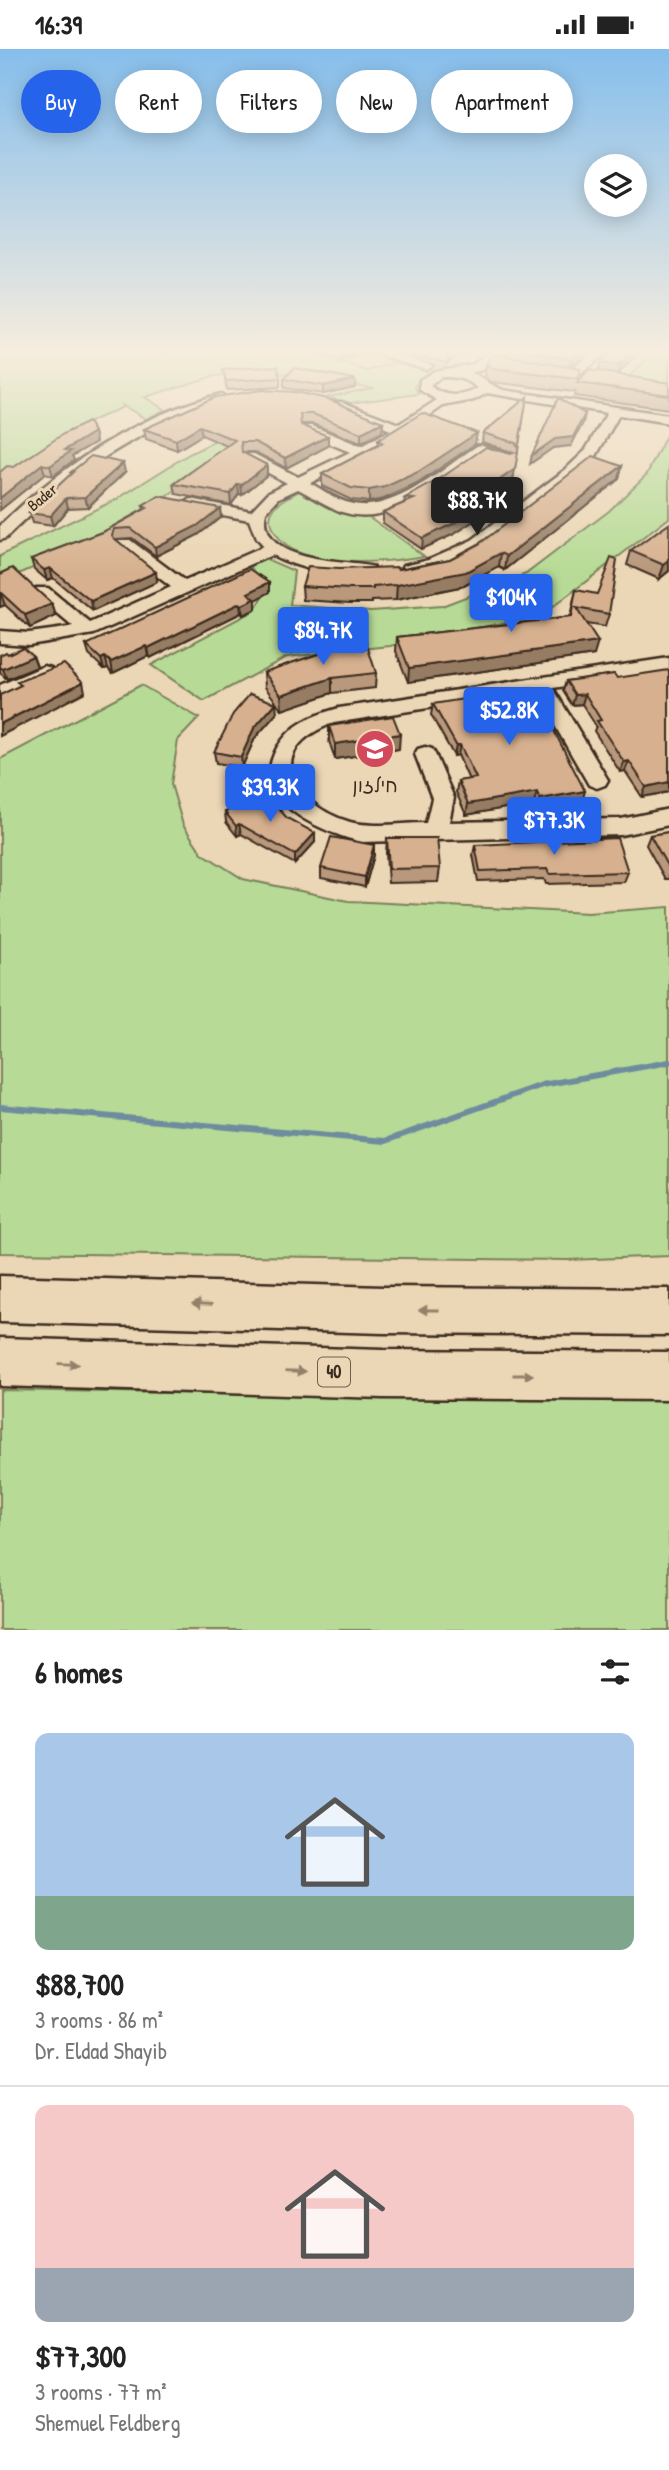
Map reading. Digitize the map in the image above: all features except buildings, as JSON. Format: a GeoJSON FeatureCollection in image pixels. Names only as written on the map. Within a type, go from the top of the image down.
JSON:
{"type":"FeatureCollection","features":[{"type":"Feature","properties":{"kind":"highway"},"geometry":{"type":"LineString","coordinates":[[0,1299],[669,1312]]}},
{"type":"Feature","properties":{"kind":"highway"},"geometry":{"type":"LineString","coordinates":[[492,1310],[669,1299]]}},
{"type":"Feature","properties":{"kind":"highway","name":"40"},"geometry":{"type":"LineString","coordinates":[[0,1362],[383,1374],[669,1376]]}},
{"type":"Feature","properties":{"kind":"street","name":"Bader"},"geometry":{"type":"LineString","coordinates":[[0,535],[48,492],[111,446],[153,425]]}},
{"type":"Feature","properties":{"kind":"street"},"geometry":{"type":"LineString","coordinates":[[388,425],[402,430]]}},
{"type":"Feature","properties":{"kind":"street"},"geometry":{"type":"LineString","coordinates":[[407,425],[363,452],[265,502],[257,517],[260,532],[274,548],[300,561],[321,566],[391,571],[435,563],[478,543],[582,463],[607,425]]}},
{"type":"Feature","properties":{"kind":"street"},"geometry":{"type":"LineString","coordinates":[[307,429],[363,452]]}},
{"type":"Feature","properties":{"kind":"street"},"geometry":{"type":"LineString","coordinates":[[248,457],[348,508],[381,509],[397,504],[482,449],[509,459]]}},
{"type":"Feature","properties":{"kind":"street"},"geometry":{"type":"LineString","coordinates":[[180,502],[257,517]]}},
{"type":"Feature","properties":{"kind":"street"},"geometry":{"type":"LineString","coordinates":[[124,543],[185,589]]}},
{"type":"Feature","properties":{"kind":"street"},"geometry":{"type":"LineString","coordinates":[[0,636],[29,639],[88,631],[274,548]]}},
{"type":"Feature","properties":{"kind":"street"},"geometry":{"type":"LineString","coordinates":[[42,591],[88,631]]}},
{"type":"Feature","properties":{"kind":"street"},"geometry":{"type":"LineString","coordinates":[[669,664],[339,715],[315,721],[298,732],[287,746],[280,764],[284,785],[296,800],[318,818],[340,828],[361,833],[621,827],[669,817]]}},
{"type":"Feature","properties":{"kind":"street"},"geometry":{"type":"LineString","coordinates":[[0,693],[47,671]]}},
{"type":"Feature","properties":{"kind":"street"},"geometry":{"type":"LineString","coordinates":[[541,684],[597,780]]}},
{"type":"Feature","properties":{"kind":"street"},"geometry":{"type":"LineString","coordinates":[[425,754],[443,798],[435,833]]}},
{"type":"Feature","properties":{"kind":"green space"},"geometry":{"type":"Polygon","coordinates":[[[0,425],[86,425],[0,479],[0,425]]]}},
{"type":"Feature","properties":{"kind":"green space"},"geometry":{"type":"Polygon","coordinates":[[[252,425],[236,446],[122,530],[0,582],[0,556],[117,499],[189,454],[252,425]]]}},
{"type":"Feature","properties":{"kind":"green space"},"geometry":{"type":"Polygon","coordinates":[[[669,430],[669,518],[542,615],[390,646],[287,657],[204,701],[151,665],[255,610],[268,588],[246,561],[257,555],[294,571],[290,605],[371,611],[442,606],[526,574],[609,511],[647,474],[669,430]]]}},
{"type":"Feature","properties":{"kind":"green space"},"geometry":{"type":"Polygon","coordinates":[[[303,489],[336,509],[365,514],[424,556],[363,562],[316,558],[296,551],[280,541],[270,519],[279,503],[303,489]]]}},
{"type":"Feature","properties":{"kind":"green space"},"geometry":{"type":"Polygon","coordinates":[[[141,685],[199,718],[178,740],[171,784],[183,825],[202,853],[243,879],[348,901],[588,913],[669,907],[669,1256],[568,1260],[0,1253],[0,759],[141,685]]]}},
{"type":"Feature","properties":{"kind":"green space"},"geometry":{"type":"Polygon","coordinates":[[[0,1390],[491,1399],[669,1399],[669,1630],[0,1630],[0,1390]]]}},
{"type":"Feature","properties":{"kind":"waterway"},"geometry":{"type":"LineString","coordinates":[[0,1107],[385,1141],[542,1085],[669,1062]]}},
{"type":"Feature","properties":{"kind":"place","name":"חילזון"},"geometry":{"type":"Point","coordinates":[375,749]}}]}
